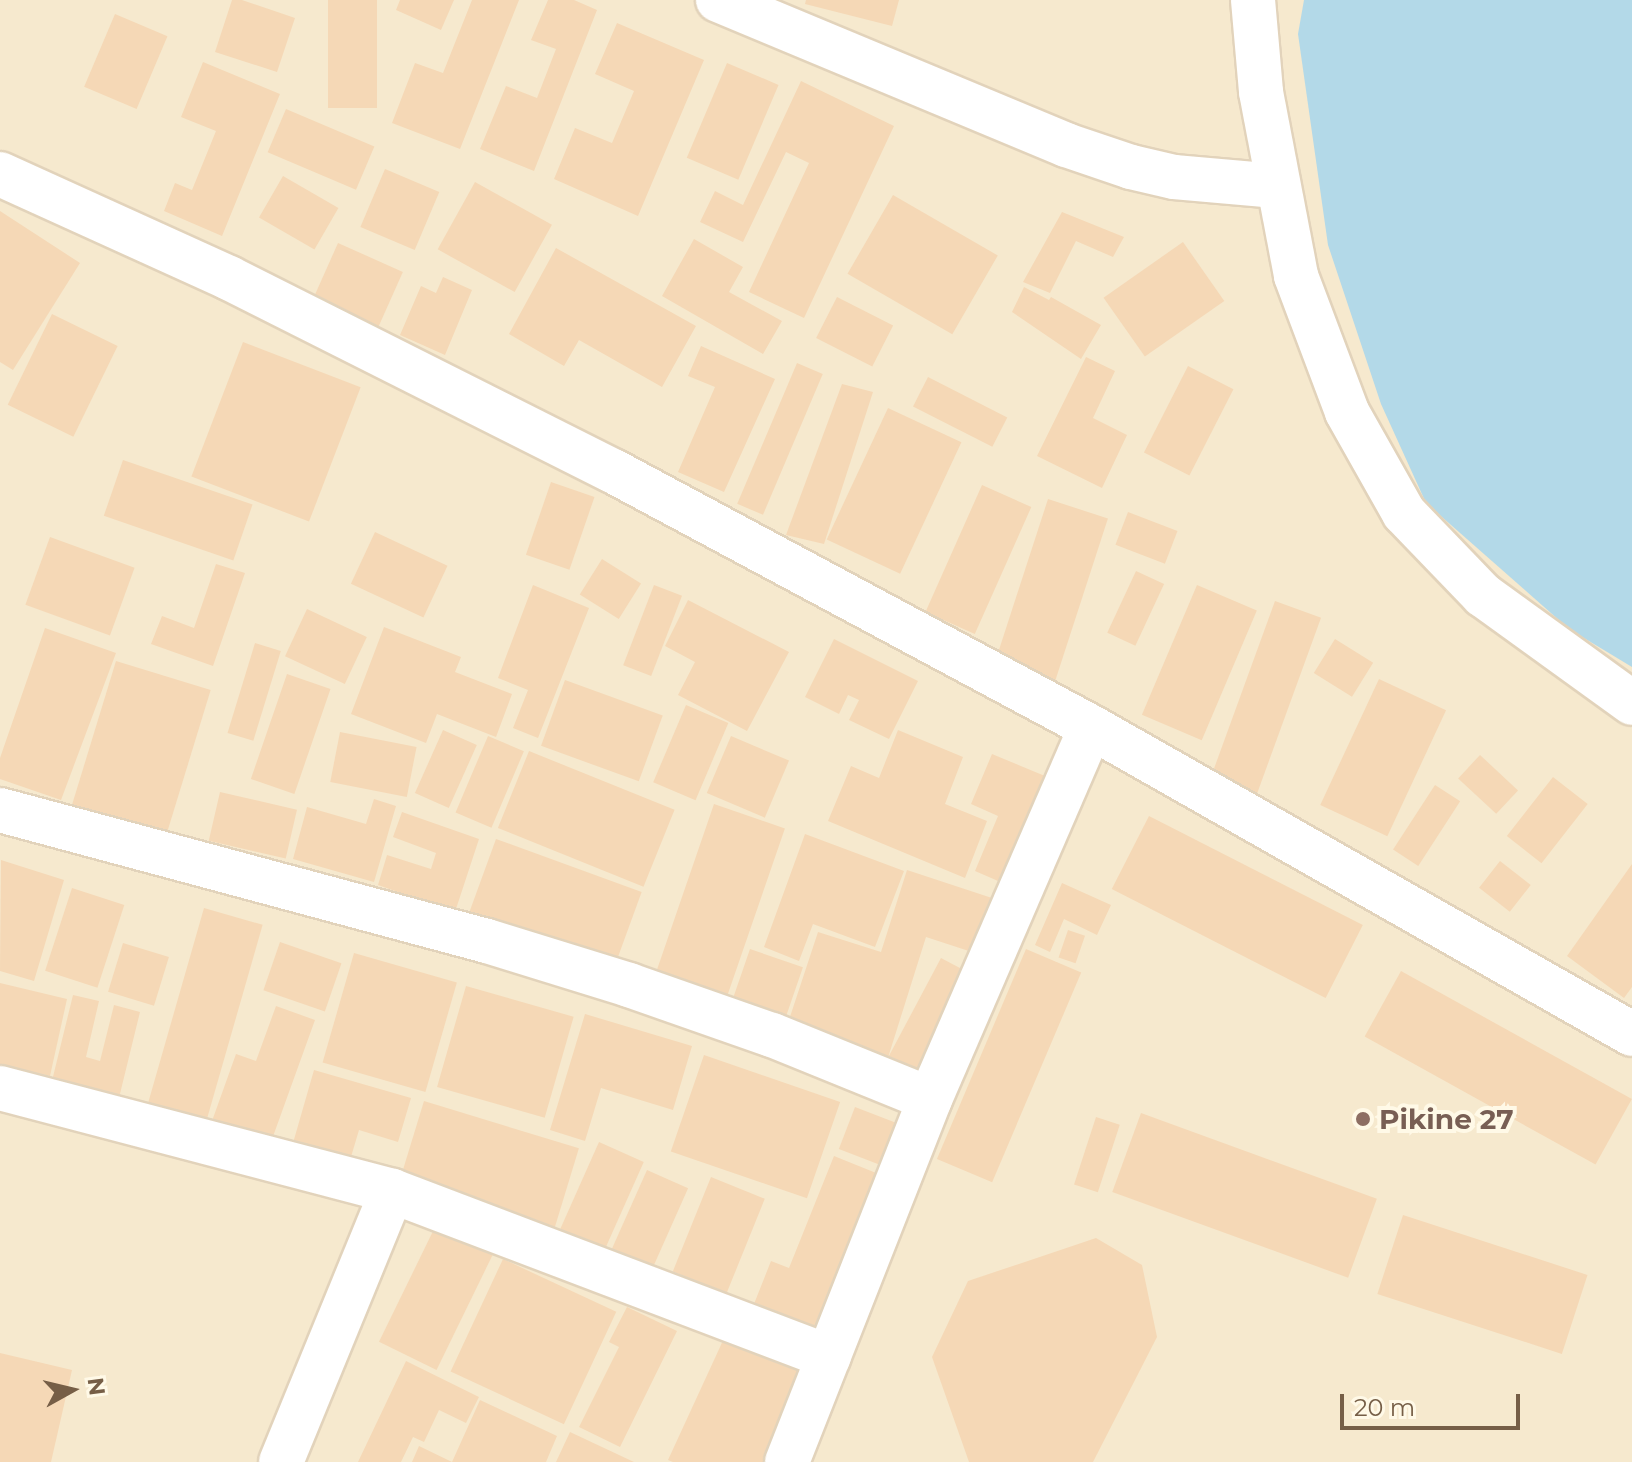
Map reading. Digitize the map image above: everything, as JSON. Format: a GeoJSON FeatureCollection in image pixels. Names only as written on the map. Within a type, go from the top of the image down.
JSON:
{"type":"FeatureCollection","features":[{"type":"Feature","properties":{"kind":"street"},"geometry":{"type":"LineString","coordinates":[[718,0],[1066,145],[1131,167],[1174,177],[1277,186]]}},
{"type":"Feature","properties":{"kind":"street"},"geometry":{"type":"LineString","coordinates":[[1253,0],[1261,92],[1296,276],[1347,412],[1404,513],[1483,595],[1632,703]]}},
{"type":"Feature","properties":{"kind":"street"},"geometry":{"type":"LineString","coordinates":[[0,174],[229,278],[613,471],[1091,727],[1632,1034]]}},
{"type":"Feature","properties":{"kind":"street"},"geometry":{"type":"LineString","coordinates":[[787,1462],[930,1099],[1091,727]]}},
{"type":"Feature","properties":{"kind":"street"},"geometry":{"type":"LineString","coordinates":[[0,810],[487,941],[629,985],[772,1035],[930,1099]]}},
{"type":"Feature","properties":{"kind":"street"},"geometry":{"type":"LineString","coordinates":[[0,1088],[392,1191],[829,1357]]}},
{"type":"Feature","properties":{"kind":"street"},"geometry":{"type":"LineString","coordinates":[[281,1462],[392,1191]]}},
{"type":"Feature","properties":{"kind":"shaded area"},"geometry":{"type":"Polygon","coordinates":[[[0,0],[1632,0],[1632,1462],[0,1462],[0,0]]]}},
{"type":"Feature","properties":{"kind":"water"},"geometry":{"type":"Polygon","coordinates":[[[1304,0],[1632,0],[1632,667],[1569,629],[1426,503],[1381,404],[1328,245],[1298,34],[1304,0]]]}},
{"type":"Feature","properties":{"kind":"building"},"geometry":{"type":"Polygon","coordinates":[[[232,0],[242,0],[295,18],[277,72],[215,52],[232,0]]]}},
{"type":"Feature","properties":{"kind":"building"},"geometry":{"type":"Polygon","coordinates":[[[328,0],[377,0],[377,108],[328,108],[328,0]]]}},
{"type":"Feature","properties":{"kind":"building"},"geometry":{"type":"Polygon","coordinates":[[[400,0],[454,0],[441,30],[396,10],[400,0]]]}},
{"type":"Feature","properties":{"kind":"building"},"geometry":{"type":"Polygon","coordinates":[[[472,0],[519,0],[460,149],[392,123],[415,63],[443,73],[472,0]]]}},
{"type":"Feature","properties":{"kind":"building"},"geometry":{"type":"Polygon","coordinates":[[[548,0],[574,0],[597,10],[534,171],[480,149],[506,86],[537,98],[556,49],[531,40],[548,0]]]}},
{"type":"Feature","properties":{"kind":"building"},"geometry":{"type":"Polygon","coordinates":[[[806,0],[899,0],[892,26],[805,4],[806,0]]]}},
{"type":"Feature","properties":{"kind":"building"},"geometry":{"type":"Polygon","coordinates":[[[115,14],[167,36],[137,109],[84,87],[115,14]]]}},
{"type":"Feature","properties":{"kind":"building"},"geometry":{"type":"Polygon","coordinates":[[[617,23],[704,60],[638,216],[554,179],[575,128],[612,143],[634,91],[595,74],[617,23]]]}},
{"type":"Feature","properties":{"kind":"building"},"geometry":{"type":"Polygon","coordinates":[[[203,62],[280,94],[222,236],[164,211],[175,183],[192,190],[216,131],[181,117],[203,62]]]}},
{"type":"Feature","properties":{"kind":"building"},"geometry":{"type":"Polygon","coordinates":[[[727,63],[779,85],[738,180],[687,158],[727,63]]]}},
{"type":"Feature","properties":{"kind":"building"},"geometry":{"type":"Polygon","coordinates":[[[801,81],[894,126],[804,318],[749,292],[809,163],[786,152],[743,242],[700,222],[715,191],[743,205],[801,81]]]}},
{"type":"Feature","properties":{"kind":"building"},"geometry":{"type":"Polygon","coordinates":[[[286,109],[374,147],[356,190],[268,152],[286,109]]]}},
{"type":"Feature","properties":{"kind":"building"},"geometry":{"type":"Polygon","coordinates":[[[385,169],[439,192],[415,250],[360,227],[385,169]]]}},
{"type":"Feature","properties":{"kind":"building"},"geometry":{"type":"Polygon","coordinates":[[[283,176],[338,208],[314,250],[259,218],[283,176]]]}},
{"type":"Feature","properties":{"kind":"building"},"geometry":{"type":"Polygon","coordinates":[[[475,182],[552,225],[515,292],[438,249],[475,182]]]}},
{"type":"Feature","properties":{"kind":"building"},"geometry":{"type":"Polygon","coordinates":[[[893,195],[998,256],[952,334],[848,274],[893,195]]]}},
{"type":"Feature","properties":{"kind":"building"},"geometry":{"type":"Polygon","coordinates":[[[0,211],[80,263],[13,370],[0,362],[0,211]]]}},
{"type":"Feature","properties":{"kind":"building"},"geometry":{"type":"Polygon","coordinates":[[[1062,212],[1124,237],[1113,257],[1076,241],[1050,293],[1023,282],[1062,212]]]}},
{"type":"Feature","properties":{"kind":"building"},"geometry":{"type":"Polygon","coordinates":[[[694,239],[743,267],[729,292],[782,321],[763,354],[662,296],[694,239]]]}},
{"type":"Feature","properties":{"kind":"building"},"geometry":{"type":"Polygon","coordinates":[[[1183,242],[1224,301],[1145,357],[1104,298],[1183,242]]]}},
{"type":"Feature","properties":{"kind":"building"},"geometry":{"type":"Polygon","coordinates":[[[338,243],[403,272],[377,329],[312,301],[338,243]]]}},
{"type":"Feature","properties":{"kind":"building"},"geometry":{"type":"Polygon","coordinates":[[[556,248],[696,326],[662,387],[579,340],[564,366],[509,334],[556,248]]]}},
{"type":"Feature","properties":{"kind":"building"},"geometry":{"type":"Polygon","coordinates":[[[443,277],[472,290],[445,355],[400,335],[421,286],[436,293],[443,277]]]}},
{"type":"Feature","properties":{"kind":"building"},"geometry":{"type":"Polygon","coordinates":[[[1024,287],[1049,300],[1051,297],[1101,325],[1081,359],[1012,312],[1024,287]]]}},
{"type":"Feature","properties":{"kind":"building"},"geometry":{"type":"Polygon","coordinates":[[[837,297],[893,326],[872,367],[816,338],[837,297]]]}},
{"type":"Feature","properties":{"kind":"building"},"geometry":{"type":"Polygon","coordinates":[[[52,314],[118,346],[73,437],[8,405],[52,314]]]}},
{"type":"Feature","properties":{"kind":"building"},"geometry":{"type":"Polygon","coordinates":[[[243,342],[361,387],[309,522],[191,476],[243,342]]]}},
{"type":"Feature","properties":{"kind":"building"},"geometry":{"type":"Polygon","coordinates":[[[701,346],[775,379],[724,492],[678,472],[715,387],[688,376],[701,346]]]}},
{"type":"Feature","properties":{"kind":"building"},"geometry":{"type":"Polygon","coordinates":[[[1086,357],[1115,371],[1093,418],[1127,435],[1102,488],[1037,456],[1086,357]]]}},
{"type":"Feature","properties":{"kind":"building"},"geometry":{"type":"Polygon","coordinates":[[[797,363],[823,374],[763,515],[737,504],[797,363]]]}},
{"type":"Feature","properties":{"kind":"building"},"geometry":{"type":"Polygon","coordinates":[[[1188,366],[1233,389],[1189,476],[1144,452],[1188,366]]]}},
{"type":"Feature","properties":{"kind":"building"},"geometry":{"type":"Polygon","coordinates":[[[928,377],[1007,417],[992,447],[913,406],[928,377]]]}},
{"type":"Feature","properties":{"kind":"building"},"geometry":{"type":"Polygon","coordinates":[[[842,384],[873,392],[824,544],[786,535],[842,384]]]}},
{"type":"Feature","properties":{"kind":"building"},"geometry":{"type":"Polygon","coordinates":[[[888,408],[961,442],[900,574],[827,539],[888,408]]]}},
{"type":"Feature","properties":{"kind":"building"},"geometry":{"type":"Polygon","coordinates":[[[123,460],[253,505],[233,560],[104,516],[123,460]]]}},
{"type":"Feature","properties":{"kind":"building"},"geometry":{"type":"Polygon","coordinates":[[[551,482],[594,497],[569,570],[526,555],[551,482]]]}},
{"type":"Feature","properties":{"kind":"building"},"geometry":{"type":"Polygon","coordinates":[[[982,485],[1031,507],[975,634],[925,612],[982,485]]]}},
{"type":"Feature","properties":{"kind":"building"},"geometry":{"type":"Polygon","coordinates":[[[1048,499],[1108,518],[1054,685],[994,665],[1048,499]]]}},
{"type":"Feature","properties":{"kind":"building"},"geometry":{"type":"Polygon","coordinates":[[[1128,512],[1177,531],[1165,564],[1115,545],[1128,512]]]}},
{"type":"Feature","properties":{"kind":"building"},"geometry":{"type":"Polygon","coordinates":[[[375,532],[448,566],[423,617],[351,584],[375,532]]]}},
{"type":"Feature","properties":{"kind":"building"},"geometry":{"type":"Polygon","coordinates":[[[50,537],[135,568],[110,635],[25,605],[50,537]]]}},
{"type":"Feature","properties":{"kind":"building"},"geometry":{"type":"Polygon","coordinates":[[[602,559],[641,583],[619,619],[580,595],[602,559]]]}},
{"type":"Feature","properties":{"kind":"building"},"geometry":{"type":"Polygon","coordinates":[[[216,564],[245,573],[213,666],[151,644],[162,616],[194,628],[216,564]]]}},
{"type":"Feature","properties":{"kind":"building"},"geometry":{"type":"Polygon","coordinates":[[[1136,571],[1164,584],[1135,646],[1107,633],[1136,571]]]}},
{"type":"Feature","properties":{"kind":"building"},"geometry":{"type":"Polygon","coordinates":[[[533,585],[589,608],[538,738],[513,728],[528,690],[498,678],[533,585]]]}},
{"type":"Feature","properties":{"kind":"building"},"geometry":{"type":"Polygon","coordinates":[[[654,585],[682,596],[651,676],[623,665],[654,585]]]}},
{"type":"Feature","properties":{"kind":"building"},"geometry":{"type":"Polygon","coordinates":[[[1197,585],[1257,610],[1202,740],[1142,715],[1197,585]]]}},
{"type":"Feature","properties":{"kind":"building"},"geometry":{"type":"Polygon","coordinates":[[[688,600],[789,652],[747,731],[678,695],[695,662],[665,646],[688,600]]]}},
{"type":"Feature","properties":{"kind":"building"},"geometry":{"type":"Polygon","coordinates":[[[1275,601],[1321,618],[1257,794],[1211,778],[1275,601]]]}},
{"type":"Feature","properties":{"kind":"building"},"geometry":{"type":"Polygon","coordinates":[[[307,609],[367,637],[345,684],[285,656],[307,609]]]}},
{"type":"Feature","properties":{"kind":"building"},"geometry":{"type":"Polygon","coordinates":[[[384,627],[461,657],[455,672],[512,694],[496,737],[437,714],[426,743],[351,714],[384,627]]]}},
{"type":"Feature","properties":{"kind":"building"},"geometry":{"type":"Polygon","coordinates":[[[45,628],[116,653],[61,800],[0,779],[0,758],[45,628]]]}},
{"type":"Feature","properties":{"kind":"building"},"geometry":{"type":"Polygon","coordinates":[[[834,639],[918,681],[889,739],[849,720],[859,700],[848,695],[839,714],[805,697],[834,639]]]}},
{"type":"Feature","properties":{"kind":"building"},"geometry":{"type":"Polygon","coordinates":[[[1335,639],[1373,663],[1352,697],[1314,673],[1335,639]]]}},
{"type":"Feature","properties":{"kind":"building"},"geometry":{"type":"Polygon","coordinates":[[[255,643],[281,651],[253,741],[228,733],[255,643]]]}},
{"type":"Feature","properties":{"kind":"building"},"geometry":{"type":"Polygon","coordinates":[[[116,661],[211,690],[164,841],[70,812],[116,661]]]}},
{"type":"Feature","properties":{"kind":"building"},"geometry":{"type":"Polygon","coordinates":[[[287,674],[330,689],[294,794],[251,779],[287,674]]]}},
{"type":"Feature","properties":{"kind":"building"},"geometry":{"type":"Polygon","coordinates":[[[1379,679],[1446,710],[1387,836],[1320,805],[1379,679]]]}},
{"type":"Feature","properties":{"kind":"building"},"geometry":{"type":"Polygon","coordinates":[[[565,680],[663,716],[639,781],[541,746],[565,680]]]}},
{"type":"Feature","properties":{"kind":"building"},"geometry":{"type":"Polygon","coordinates":[[[686,705],[728,723],[696,800],[653,782],[686,705]]]}},
{"type":"Feature","properties":{"kind":"building"},"geometry":{"type":"Polygon","coordinates":[[[443,730],[477,745],[449,808],[415,793],[443,730]]]}},
{"type":"Feature","properties":{"kind":"building"},"geometry":{"type":"Polygon","coordinates":[[[898,730],[963,757],[945,804],[987,821],[965,878],[828,821],[851,766],[879,778],[898,730]]]}},
{"type":"Feature","properties":{"kind":"building"},"geometry":{"type":"Polygon","coordinates":[[[340,732],[417,747],[407,797],[330,782],[340,732]]]}},
{"type":"Feature","properties":{"kind":"building"},"geometry":{"type":"Polygon","coordinates":[[[488,736],[524,751],[491,828],[456,812],[488,736]]]}},
{"type":"Feature","properties":{"kind":"building"},"geometry":{"type":"Polygon","coordinates":[[[731,736],[789,761],[765,818],[707,793],[731,736]]]}},
{"type":"Feature","properties":{"kind":"building"},"geometry":{"type":"Polygon","coordinates":[[[529,751],[675,810],[643,887],[498,828],[529,751]]]}},
{"type":"Feature","properties":{"kind":"building"},"geometry":{"type":"Polygon","coordinates":[[[992,754],[1057,781],[1012,887],[975,871],[998,816],[971,804],[992,754]]]}},
{"type":"Feature","properties":{"kind":"building"},"geometry":{"type":"Polygon","coordinates":[[[1480,755],[1518,790],[1496,814],[1458,778],[1480,755]]]}},
{"type":"Feature","properties":{"kind":"building"},"geometry":{"type":"Polygon","coordinates":[[[1553,777],[1588,804],[1541,863],[1507,836],[1553,777]]]}},
{"type":"Feature","properties":{"kind":"building"},"geometry":{"type":"Polygon","coordinates":[[[1435,785],[1460,801],[1418,866],[1393,850],[1435,785]]]}},
{"type":"Feature","properties":{"kind":"building"},"geometry":{"type":"Polygon","coordinates":[[[220,792],[297,810],[286,858],[209,841],[220,792]]]}},
{"type":"Feature","properties":{"kind":"building"},"geometry":{"type":"Polygon","coordinates":[[[374,799],[396,806],[374,882],[293,859],[307,807],[366,824],[374,799]]]}},
{"type":"Feature","properties":{"kind":"building"},"geometry":{"type":"Polygon","coordinates":[[[714,804],[785,828],[726,1000],[655,975],[714,804]]]}},
{"type":"Feature","properties":{"kind":"building"},"geometry":{"type":"Polygon","coordinates":[[[402,812],[479,839],[455,912],[378,885],[387,855],[431,869],[436,853],[393,837],[402,812]]]}},
{"type":"Feature","properties":{"kind":"building"},"geometry":{"type":"Polygon","coordinates":[[[1149,816],[1363,925],[1326,998],[1112,889],[1149,816]]]}},
{"type":"Feature","properties":{"kind":"building"},"geometry":{"type":"Polygon","coordinates":[[[805,834],[904,871],[875,947],[813,924],[799,961],[764,947],[805,834]]]}},
{"type":"Feature","properties":{"kind":"building"},"geometry":{"type":"Polygon","coordinates":[[[496,839],[642,892],[612,973],[467,920],[496,839]]]}},
{"type":"Feature","properties":{"kind":"building"},"geometry":{"type":"Polygon","coordinates":[[[1,860],[64,880],[34,981],[0,971],[1,860]]]}},
{"type":"Feature","properties":{"kind":"building"},"geometry":{"type":"Polygon","coordinates":[[[1500,861],[1531,885],[1510,912],[1479,888],[1500,861]]]}},
{"type":"Feature","properties":{"kind":"building"},"geometry":{"type":"Polygon","coordinates":[[[1632,864],[1632,987],[1624,998],[1567,956],[1632,864]]]}},
{"type":"Feature","properties":{"kind":"building"},"geometry":{"type":"Polygon","coordinates":[[[907,870],[995,899],[978,954],[926,937],[886,1064],[785,1032],[818,932],[881,952],[907,870]]]}},
{"type":"Feature","properties":{"kind":"building"},"geometry":{"type":"Polygon","coordinates":[[[1062,883],[1111,905],[1097,935],[1064,919],[1050,952],[1035,945],[1062,883]]]}},
{"type":"Feature","properties":{"kind":"building"},"geometry":{"type":"Polygon","coordinates":[[[72,888],[124,905],[97,988],[45,971],[72,888]]]}},
{"type":"Feature","properties":{"kind":"building"},"geometry":{"type":"Polygon","coordinates":[[[204,908],[263,925],[206,1124],[147,1107],[204,908]]]}},
{"type":"Feature","properties":{"kind":"building"},"geometry":{"type":"Polygon","coordinates":[[[1068,930],[1085,936],[1076,963],[1059,957],[1068,930]]]}},
{"type":"Feature","properties":{"kind":"building"},"geometry":{"type":"Polygon","coordinates":[[[280,942],[341,963],[325,1011],[263,990],[280,942]]]}},
{"type":"Feature","properties":{"kind":"building"},"geometry":{"type":"Polygon","coordinates":[[[123,943],[169,957],[154,1006],[108,992],[123,943]]]}},
{"type":"Feature","properties":{"kind":"building"},"geometry":{"type":"Polygon","coordinates":[[[750,949],[803,967],[784,1023],[731,1005],[750,949]]]}},
{"type":"Feature","properties":{"kind":"building"},"geometry":{"type":"Polygon","coordinates":[[[1026,949],[1081,972],[992,1182],[937,1159],[1026,949]]]}},
{"type":"Feature","properties":{"kind":"building"},"geometry":{"type":"Polygon","coordinates":[[[354,953],[457,982],[425,1092],[323,1063],[354,953]]]}},
{"type":"Feature","properties":{"kind":"building"},"geometry":{"type":"Polygon","coordinates":[[[941,958],[975,976],[922,1074],[889,1056],[941,958]]]}},
{"type":"Feature","properties":{"kind":"building"},"geometry":{"type":"Polygon","coordinates":[[[1401,971],[1632,1099],[1596,1165],[1365,1037],[1401,971]]]}},
{"type":"Feature","properties":{"kind":"building"},"geometry":{"type":"Polygon","coordinates":[[[0,983],[67,999],[50,1076],[0,1064],[0,983]]]}},
{"type":"Feature","properties":{"kind":"building"},"geometry":{"type":"Polygon","coordinates":[[[466,986],[574,1017],[545,1118],[437,1087],[466,986]]]}},
{"type":"Feature","properties":{"kind":"building"},"geometry":{"type":"Polygon","coordinates":[[[73,995],[99,1001],[86,1057],[100,1061],[114,1005],[140,1012],[118,1102],[51,1085],[73,995]]]}},
{"type":"Feature","properties":{"kind":"building"},"geometry":{"type":"Polygon","coordinates":[[[276,1006],[315,1020],[271,1142],[212,1121],[236,1054],[256,1061],[276,1006]]]}},
{"type":"Feature","properties":{"kind":"building"},"geometry":{"type":"Polygon","coordinates":[[[585,1014],[692,1046],[673,1110],[601,1088],[585,1141],[550,1130],[585,1014]]]}},
{"type":"Feature","properties":{"kind":"building"},"geometry":{"type":"Polygon","coordinates":[[[704,1055],[840,1102],[807,1198],[671,1151],[704,1055]]]}},
{"type":"Feature","properties":{"kind":"building"},"geometry":{"type":"Polygon","coordinates":[[[314,1070],[411,1098],[398,1142],[359,1130],[348,1167],[291,1150],[314,1070]]]}},
{"type":"Feature","properties":{"kind":"building"},"geometry":{"type":"Polygon","coordinates":[[[424,1101],[579,1148],[552,1235],[397,1188],[424,1101]]]}},
{"type":"Feature","properties":{"kind":"building"},"geometry":{"type":"Polygon","coordinates":[[[855,1107],[902,1125],[886,1167],[839,1149],[855,1107]]]}},
{"type":"Feature","properties":{"kind":"building"},"geometry":{"type":"Polygon","coordinates":[[[1141,1113],[1377,1199],[1348,1278],[1112,1192],[1141,1113]]]}},
{"type":"Feature","properties":{"kind":"building"},"geometry":{"type":"Polygon","coordinates":[[[1096,1117],[1120,1125],[1098,1192],[1074,1185],[1096,1117]]]}},
{"type":"Feature","properties":{"kind":"building"},"geometry":{"type":"Polygon","coordinates":[[[599,1142],[644,1162],[603,1254],[558,1234],[599,1142]]]}},
{"type":"Feature","properties":{"kind":"building"},"geometry":{"type":"Polygon","coordinates":[[[834,1156],[886,1177],[820,1342],[750,1314],[771,1261],[789,1268],[834,1156]]]}},
{"type":"Feature","properties":{"kind":"building"},"geometry":{"type":"Polygon","coordinates":[[[647,1170],[688,1188],[652,1271],[610,1252],[647,1170]]]}},
{"type":"Feature","properties":{"kind":"building"},"geometry":{"type":"Polygon","coordinates":[[[711,1177],[765,1199],[727,1293],[673,1272],[711,1177]]]}},
{"type":"Feature","properties":{"kind":"building"},"geometry":{"type":"Polygon","coordinates":[[[1403,1215],[1588,1275],[1562,1354],[1377,1294],[1403,1215]]]}},
{"type":"Feature","properties":{"kind":"building"},"geometry":{"type":"Polygon","coordinates":[[[436,1225],[494,1253],[437,1370],[379,1342],[436,1225]]]}},
{"type":"Feature","properties":{"kind":"building"},"geometry":{"type":"Polygon","coordinates":[[[1096,1238],[1142,1265],[1157,1337],[1093,1462],[969,1462],[932,1357],[968,1281],[1096,1238]]]}},
{"type":"Feature","properties":{"kind":"building"},"geometry":{"type":"Polygon","coordinates":[[[503,1259],[616,1312],[564,1424],[451,1371],[503,1259]]]}},
{"type":"Feature","properties":{"kind":"building"},"geometry":{"type":"Polygon","coordinates":[[[627,1307],[677,1331],[620,1447],[579,1427],[619,1347],[609,1342],[627,1307]]]}},
{"type":"Feature","properties":{"kind":"building"},"geometry":{"type":"Polygon","coordinates":[[[726,1334],[811,1373],[770,1462],[668,1460],[726,1334]]]}},
{"type":"Feature","properties":{"kind":"building"},"geometry":{"type":"Polygon","coordinates":[[[0,1353],[72,1370],[51,1462],[0,1462],[0,1353]]]}},
{"type":"Feature","properties":{"kind":"building"},"geometry":{"type":"Polygon","coordinates":[[[406,1361],[479,1397],[466,1423],[439,1410],[424,1442],[413,1437],[401,1462],[358,1462],[406,1361]]]}},
{"type":"Feature","properties":{"kind":"building"},"geometry":{"type":"Polygon","coordinates":[[[480,1400],[557,1436],[546,1462],[452,1462],[480,1400]]]}},
{"type":"Feature","properties":{"kind":"building"},"geometry":{"type":"Polygon","coordinates":[[[570,1432],[634,1462],[556,1462],[570,1432]]]}},
{"type":"Feature","properties":{"kind":"building"},"geometry":{"type":"Polygon","coordinates":[[[419,1446],[452,1462],[412,1462],[419,1446]]]}},
{"type":"Feature","properties":{"kind":"place","name":"Pikine 27"},"geometry":{"type":"Point","coordinates":[1363,1119]}}]}
